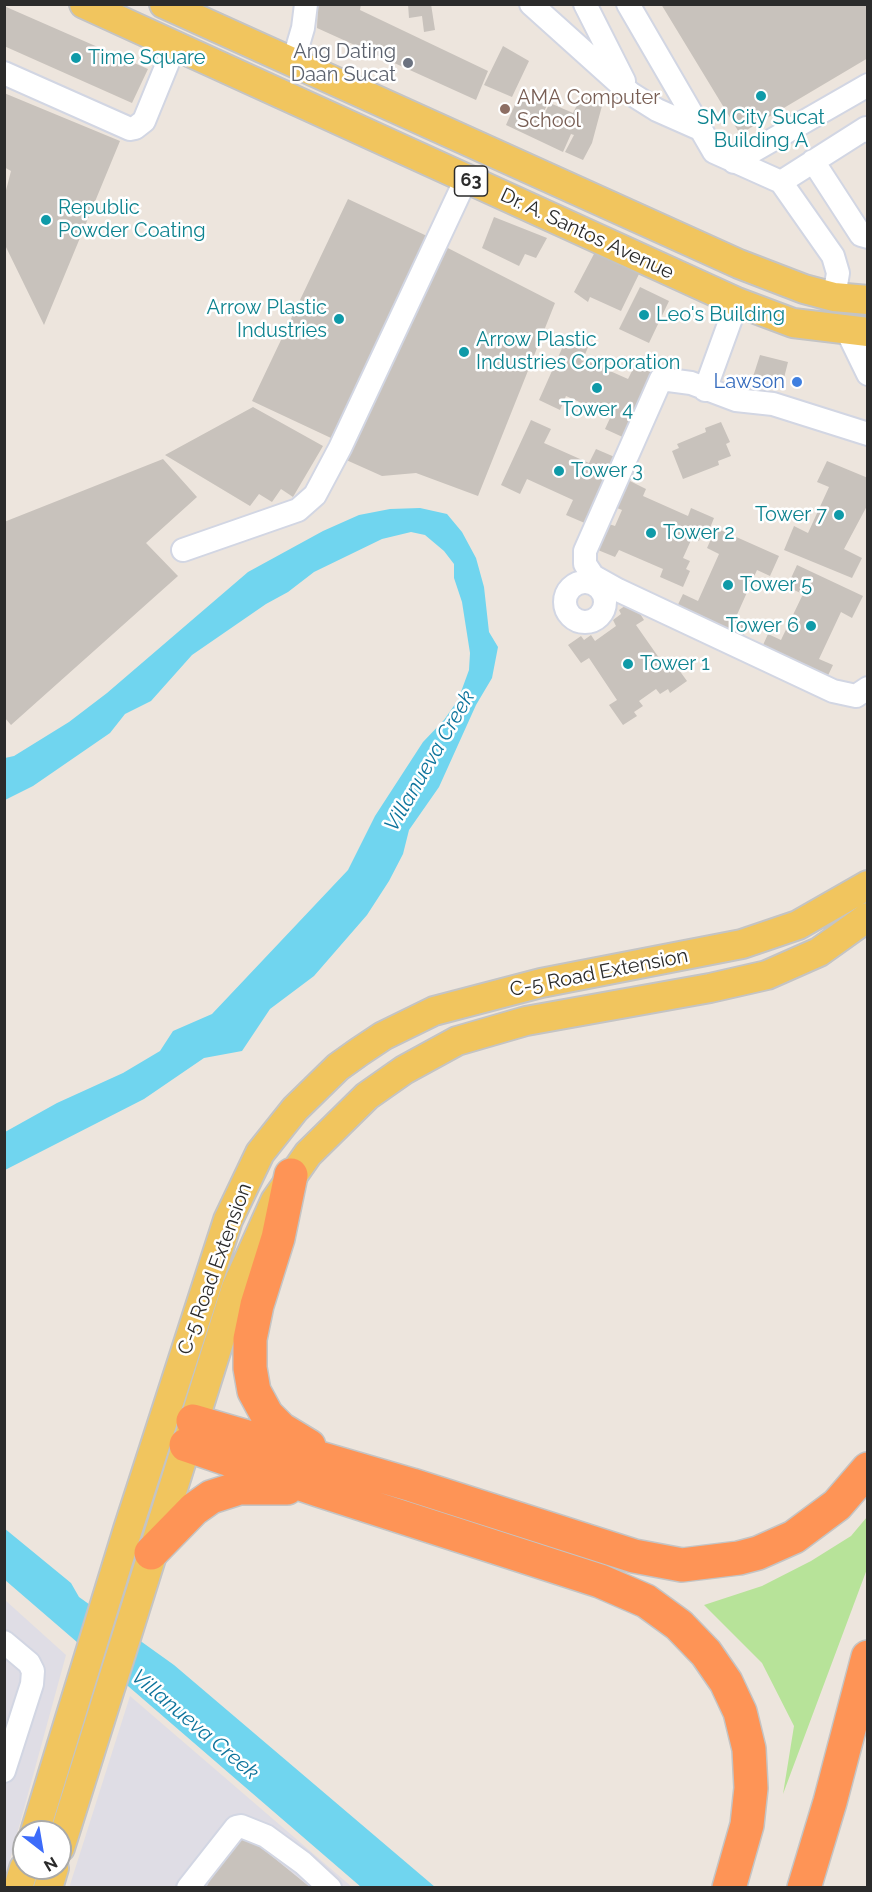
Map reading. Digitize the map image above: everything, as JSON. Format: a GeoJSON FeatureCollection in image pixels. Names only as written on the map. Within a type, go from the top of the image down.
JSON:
{"type":"FeatureCollection","features":[{"type":"Feature","properties":{"kind":"highway"},"geometry":{"type":"LineString","coordinates":[[291,1175],[278,1238],[253,1322],[249,1353],[252,1381],[263,1408],[281,1429],[353,1469]]}},
{"type":"Feature","properties":{"kind":"highway"},"geometry":{"type":"LineString","coordinates":[[190,1433],[353,1469],[634,1556],[682,1565],[739,1558],[758,1553],[794,1536],[837,1505],[867,1469]]}},
{"type":"Feature","properties":{"kind":"highway"},"geometry":{"type":"LineString","coordinates":[[190,1433],[318,1490],[626,1591],[665,1614],[694,1639],[717,1668],[734,1697],[749,1749],[751,1788],[747,1825],[729,1887]]}},
{"type":"Feature","properties":{"kind":"highway"},"geometry":{"type":"LineString","coordinates":[[151,1553],[194,1509],[220,1493],[263,1486],[318,1490]]}},
{"type":"Feature","properties":{"kind":"highway"},"geometry":{"type":"LineString","coordinates":[[804,1887],[830,1802],[867,1657]]}},
{"type":"Feature","properties":{"kind":"main road","name":"Dr. A. Santos Avenue"},"geometry":{"type":"LineString","coordinates":[[84,4],[737,302],[793,323],[862,332]]}},
{"type":"Feature","properties":{"kind":"main road","name":"Dr. A. Santos Avenue"},"geometry":{"type":"LineString","coordinates":[[164,4],[471,141],[738,264],[804,289],[834,297],[867,299]]}},
{"type":"Feature","properties":{"kind":"main road"},"geometry":{"type":"LineString","coordinates":[[203,57],[219,29]]}},
{"type":"Feature","properties":{"kind":"main road"},"geometry":{"type":"LineString","coordinates":[[461,176],[471,141]]}},
{"type":"Feature","properties":{"kind":"main road","name":"C-5 Road Extension"},"geometry":{"type":"LineString","coordinates":[[39,1820],[105,1599],[237,1196],[261,1153],[295,1109],[338,1067],[383,1036],[434,1011],[541,983],[742,944],[798,925],[867,885]]}},
{"type":"Feature","properties":{"kind":"main road","name":"C-5 Road Extension"},"geometry":{"type":"LineString","coordinates":[[69,1820],[130,1618],[247,1258],[275,1201],[291,1175],[327,1132],[367,1096],[411,1065],[457,1041],[526,1021],[710,988],[767,975],[805,960],[834,943],[867,916]]}},
{"type":"Feature","properties":{"kind":"main road"},"geometry":{"type":"LineString","coordinates":[[834,943],[867,933]]}},
{"type":"Feature","properties":{"kind":"lane"},"geometry":{"type":"LineString","coordinates":[[293,62],[303,28],[306,4]]}},
{"type":"Feature","properties":{"kind":"lane"},"geometry":{"type":"LineString","coordinates":[[531,4],[630,93],[657,110],[700,129]]}},
{"type":"Feature","properties":{"kind":"lane"},"geometry":{"type":"LineString","coordinates":[[585,4],[630,93]]}},
{"type":"Feature","properties":{"kind":"lane"},"geometry":{"type":"LineString","coordinates":[[628,4],[714,152],[781,182],[833,256],[838,273],[834,297]]}},
{"type":"Feature","properties":{"kind":"lane"},"geometry":{"type":"LineString","coordinates":[[4,72],[130,129],[144,121],[175,45]]}},
{"type":"Feature","properties":{"kind":"lane"},"geometry":{"type":"LineString","coordinates":[[734,162],[867,85]]}},
{"type":"Feature","properties":{"kind":"lane"},"geometry":{"type":"LineString","coordinates":[[781,182],[866,128],[867,131]]}},
{"type":"Feature","properties":{"kind":"lane"},"geometry":{"type":"LineString","coordinates":[[813,161],[861,235],[867,237]]}},
{"type":"Feature","properties":{"kind":"lane"},"geometry":{"type":"LineString","coordinates":[[183,549],[298,510],[315,495],[340,448],[461,176]]}},
{"type":"Feature","properties":{"kind":"lane"},"geometry":{"type":"LineString","coordinates":[[705,390],[737,302]]}},
{"type":"Feature","properties":{"kind":"lane"},"geometry":{"type":"LineString","coordinates":[[862,332],[867,374]]}},
{"type":"Feature","properties":{"kind":"lane"},"geometry":{"type":"LineString","coordinates":[[867,434],[772,404],[736,400],[691,383],[661,379],[585,550],[585,564],[602,587],[833,691],[856,696],[867,688]]}},
{"type":"Feature","properties":{"kind":"lane"},"geometry":{"type":"LineString","coordinates":[[4,1642],[29,1663],[33,1671],[32,1684],[4,1771]]}},
{"type":"Feature","properties":{"kind":"lane"},"geometry":{"type":"LineString","coordinates":[[188,1887],[236,1827],[241,1826],[266,1836],[303,1863],[330,1887]]}},
{"type":"Feature","properties":{"kind":"shaded area"},"geometry":{"type":"Polygon","coordinates":[[[5,1600],[66,1655],[21,1820],[12,1820],[12,1852],[5,1878],[5,1600]]]}},
{"type":"Feature","properties":{"kind":"shaded area"},"geometry":{"type":"Polygon","coordinates":[[[130,1696],[352,1887],[69,1888],[130,1696]]]}},
{"type":"Feature","properties":{"kind":"green space"},"geometry":{"type":"Polygon","coordinates":[[[867,1517],[867,1569],[783,1794],[794,1726],[762,1663],[704,1605],[762,1586],[811,1561],[851,1536],[867,1517]]]}},
{"type":"Feature","properties":{"kind":"water","name":"Villanueva Creek"},"geometry":{"type":"Polygon","coordinates":[[[420,508],[447,514],[462,532],[476,558],[484,587],[489,632],[498,647],[492,678],[476,705],[439,787],[409,830],[403,854],[389,881],[367,915],[314,976],[270,1009],[242,1051],[204,1058],[144,1099],[5,1170],[5,1132],[57,1103],[123,1073],[160,1051],[173,1031],[212,1014],[348,870],[375,816],[423,742],[444,720],[458,700],[469,670],[470,653],[462,602],[454,578],[454,564],[444,551],[425,535],[411,532],[382,539],[314,572],[288,592],[266,604],[192,655],[151,701],[125,714],[110,733],[33,786],[5,800],[5,758],[14,756],[69,722],[107,693],[248,572],[323,531],[359,515],[390,509],[420,508]]]}},
{"type":"Feature","properties":{"kind":"water","name":"Villanueva Creek"},"geometry":{"type":"Polygon","coordinates":[[[4,1528],[71,1583],[79,1597],[174,1665],[435,1887],[361,1887],[5,1580],[4,1528]]]}},
{"type":"Feature","properties":{"kind":"building"},"geometry":{"type":"Polygon","coordinates":[[[318,4],[361,4],[360,10],[488,71],[476,100],[317,28],[318,4]]]}},
{"type":"Feature","properties":{"kind":"building"},"geometry":{"type":"Polygon","coordinates":[[[408,4],[431,4],[435,30],[424,32],[422,16],[409,18],[408,4]]]}},
{"type":"Feature","properties":{"kind":"building","name":"SM City Sucat Building A"},"geometry":{"type":"Polygon","coordinates":[[[661,4],[868,4],[868,58],[740,134],[661,4]]]}},
{"type":"Feature","properties":{"kind":"building","name":"Time Square"},"geometry":{"type":"Polygon","coordinates":[[[4,6],[148,69],[132,103],[4,46],[4,6]]]}},
{"type":"Feature","properties":{"kind":"building"},"geometry":{"type":"Polygon","coordinates":[[[503,46],[529,61],[512,97],[484,85],[503,46]]]}},
{"type":"Feature","properties":{"kind":"building","name":"Republic Powder Coating"},"geometry":{"type":"Polygon","coordinates":[[[4,93],[120,141],[44,325],[4,243],[4,198],[11,171],[4,167],[4,93]]]}},
{"type":"Feature","properties":{"kind":"building"},"geometry":{"type":"Polygon","coordinates":[[[520,93],[547,105],[535,131],[550,103],[573,113],[578,103],[582,105],[588,95],[603,102],[592,143],[583,160],[565,152],[574,135],[571,134],[563,152],[506,125],[520,93]]]}},
{"type":"Feature","properties":{"kind":"building","name":"Arrow Plastic Industries"},"geometry":{"type":"Polygon","coordinates":[[[348,199],[427,236],[331,438],[252,401],[348,199]]]}},
{"type":"Feature","properties":{"kind":"building"},"geometry":{"type":"Polygon","coordinates":[[[494,217],[547,238],[536,258],[525,254],[519,266],[482,248],[494,217]]]}},
{"type":"Feature","properties":{"kind":"building","name":"Arrow Plastic Industries Corporation"},"geometry":{"type":"Polygon","coordinates":[[[442,245],[555,303],[478,496],[416,473],[382,476],[344,459],[442,245]]]}},
{"type":"Feature","properties":{"kind":"building"},"geometry":{"type":"Polygon","coordinates":[[[595,252],[639,274],[621,311],[590,297],[588,302],[574,292],[595,252]]]}},
{"type":"Feature","properties":{"kind":"building","name":"Leo's Building"},"geometry":{"type":"Polygon","coordinates":[[[640,287],[669,301],[649,343],[619,329],[640,287]]]}},
{"type":"Feature","properties":{"kind":"building","name":"Tower 4"},"geometry":{"type":"Polygon","coordinates":[[[568,335],[589,345],[583,359],[628,379],[635,365],[656,374],[627,439],[605,429],[611,416],[566,396],[560,410],[539,400],[568,335]]]}},
{"type":"Feature","properties":{"kind":"building"},"geometry":{"type":"Polygon","coordinates":[[[760,355],[788,362],[783,382],[767,377],[764,383],[752,380],[760,355]]]}},
{"type":"Feature","properties":{"kind":"building"},"geometry":{"type":"Polygon","coordinates":[[[253,407],[323,446],[293,497],[281,489],[272,502],[259,494],[250,506],[165,455],[253,407]]]}},
{"type":"Feature","properties":{"kind":"building","name":"Tower 3"},"geometry":{"type":"Polygon","coordinates":[[[531,420],[551,429],[544,443],[589,463],[596,449],[617,458],[587,524],[566,515],[573,500],[527,479],[520,494],[501,485],[531,420]]]}},
{"type":"Feature","properties":{"kind":"building"},"geometry":{"type":"Polygon","coordinates":[[[721,422],[730,442],[726,444],[731,456],[718,461],[719,465],[683,479],[672,451],[679,448],[677,444],[706,432],[705,428],[721,422]]]}},
{"type":"Feature","properties":{"kind":"building"},"geometry":{"type":"Polygon","coordinates":[[[163,459],[197,497],[146,543],[178,576],[11,725],[4,717],[4,522],[163,459]]]}},
{"type":"Feature","properties":{"kind":"building","name":"Tower 7"},"geometry":{"type":"Polygon","coordinates":[[[827,461],[868,478],[868,504],[844,549],[862,558],[852,578],[784,550],[794,526],[808,533],[829,487],[817,482],[827,461]]]}},
{"type":"Feature","properties":{"kind":"building","name":"Tower 2"},"geometry":{"type":"Polygon","coordinates":[[[626,479],[646,489],[643,496],[688,516],[691,508],[714,518],[708,533],[703,531],[699,541],[692,538],[683,558],[690,561],[686,569],[690,571],[683,587],[660,577],[663,569],[619,550],[615,557],[593,548],[609,524],[615,526],[622,510],[617,508],[626,479]]]}},
{"type":"Feature","properties":{"kind":"building","name":"Tower 5"},"geometry":{"type":"Polygon","coordinates":[[[716,528],[779,556],[770,576],[757,570],[736,617],[749,623],[740,644],[673,615],[683,594],[698,601],[719,554],[707,548],[716,528]]]}},
{"type":"Feature","properties":{"kind":"building","name":"Tower 6"},"geometry":{"type":"Polygon","coordinates":[[[797,565],[863,596],[852,618],[841,612],[819,659],[833,665],[823,686],[758,656],[768,634],[781,640],[803,594],[787,587],[797,565]]]}},
{"type":"Feature","properties":{"kind":"building","name":"Tower 1"},"geometry":{"type":"Polygon","coordinates":[[[632,601],[644,620],[636,625],[664,665],[671,659],[687,681],[670,693],[668,689],[660,694],[656,689],[639,701],[643,706],[634,712],[637,716],[623,725],[609,705],[617,700],[589,658],[581,663],[568,645],[581,636],[584,640],[591,635],[595,641],[616,626],[613,620],[621,614],[619,610],[632,601]]]}},
{"type":"Feature","properties":{"kind":"building"},"geometry":{"type":"Polygon","coordinates":[[[237,1828],[311,1888],[206,1888],[237,1828]]]}},
{"type":"Feature","properties":{"kind":"place","name":"Time Square"},"geometry":{"type":"Point","coordinates":[76,58]}},
{"type":"Feature","properties":{"kind":"place","name":"Ang Dating Daan Sucat"},"geometry":{"type":"Point","coordinates":[408,63]}},
{"type":"Feature","properties":{"kind":"place","name":"SM City Sucat Building A"},"geometry":{"type":"Point","coordinates":[761,96]}},
{"type":"Feature","properties":{"kind":"place","name":"AMA Computer School"},"geometry":{"type":"Point","coordinates":[505,109]}},
{"type":"Feature","properties":{"kind":"place","name":"Republic Powder Coating"},"geometry":{"type":"Point","coordinates":[46,220]}},
{"type":"Feature","properties":{"kind":"place","name":"Leo's Building"},"geometry":{"type":"Point","coordinates":[644,315]}},
{"type":"Feature","properties":{"kind":"place","name":"Arrow Plastic Industries"},"geometry":{"type":"Point","coordinates":[339,319]}},
{"type":"Feature","properties":{"kind":"place","name":"Arrow Plastic Industries Corporation"},"geometry":{"type":"Point","coordinates":[464,352]}},
{"type":"Feature","properties":{"kind":"place","name":"Lawson"},"geometry":{"type":"Point","coordinates":[797,382]}},
{"type":"Feature","properties":{"kind":"place","name":"Tower 4"},"geometry":{"type":"Point","coordinates":[597,388]}},
{"type":"Feature","properties":{"kind":"place","name":"Tower 3"},"geometry":{"type":"Point","coordinates":[559,471]}},
{"type":"Feature","properties":{"kind":"place","name":"Tower 7"},"geometry":{"type":"Point","coordinates":[839,515]}},
{"type":"Feature","properties":{"kind":"place","name":"Tower 2"},"geometry":{"type":"Point","coordinates":[651,533]}},
{"type":"Feature","properties":{"kind":"place","name":"Tower 5"},"geometry":{"type":"Point","coordinates":[728,585]}},
{"type":"Feature","properties":{"kind":"place","name":"Tower 6"},"geometry":{"type":"Point","coordinates":[811,626]}},
{"type":"Feature","properties":{"kind":"place","name":"Tower 1"},"geometry":{"type":"Point","coordinates":[628,664]}}]}
